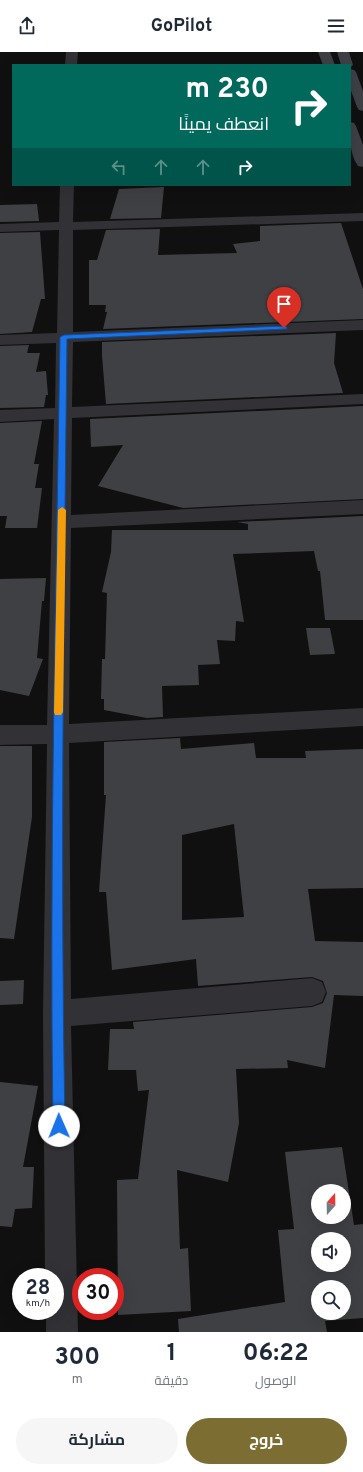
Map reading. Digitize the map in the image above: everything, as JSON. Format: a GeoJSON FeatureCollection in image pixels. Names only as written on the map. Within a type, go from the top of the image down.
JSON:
{"type":"FeatureCollection","features":[{"type":"Feature","properties":{"kind":"main road"},"geometry":{"type":"LineString","coordinates":[[324,52],[329,64]]}},
{"type":"Feature","properties":{"kind":"main road"},"geometry":{"type":"LineString","coordinates":[[343,52],[347,64]]}},
{"type":"Feature","properties":{"kind":"main road"},"geometry":{"type":"LineString","coordinates":[[351,75],[363,107]]}},
{"type":"Feature","properties":{"kind":"main road"},"geometry":{"type":"LineString","coordinates":[[351,129],[363,163]]}},
{"type":"Feature","properties":{"kind":"street"},"geometry":{"type":"LineString","coordinates":[[71,64],[72,52]]}},
{"type":"Feature","properties":{"kind":"street"},"geometry":{"type":"LineString","coordinates":[[62,1332],[57,1014],[58,734],[65,226],[67,186]]}},
{"type":"Feature","properties":{"kind":"street"},"geometry":{"type":"LineString","coordinates":[[0,228],[363,217]]}},
{"type":"Feature","properties":{"kind":"street"},"geometry":{"type":"LineString","coordinates":[[0,340],[363,325]]}},
{"type":"Feature","properties":{"kind":"street"},"geometry":{"type":"LineString","coordinates":[[0,416],[363,399]]}},
{"type":"Feature","properties":{"kind":"street"},"geometry":{"type":"LineString","coordinates":[[62,522],[363,507]]}},
{"type":"Feature","properties":{"kind":"street"},"geometry":{"type":"LineString","coordinates":[[0,735],[58,734],[363,717]]}},
{"type":"Feature","properties":{"kind":"street"},"geometry":{"type":"LineString","coordinates":[[57,1014],[312,992]]}},
{"type":"Feature","properties":{"kind":"building"},"geometry":{"type":"Polygon","coordinates":[[[164,187],[161,218],[110,219],[119,189],[164,187]]]}},
{"type":"Feature","properties":{"kind":"building"},"geometry":{"type":"Polygon","coordinates":[[[37,204],[39,221],[0,222],[0,205],[37,204]]]}},
{"type":"Feature","properties":{"kind":"building"},"geometry":{"type":"Polygon","coordinates":[[[341,223],[363,289],[363,319],[103,329],[107,312],[105,312],[106,305],[89,305],[89,260],[97,260],[106,230],[160,229],[158,255],[237,253],[233,244],[260,241],[260,226],[341,223]]]}},
{"type":"Feature","properties":{"kind":"building"},"geometry":{"type":"Polygon","coordinates":[[[40,232],[45,299],[41,299],[32,332],[0,334],[0,233],[40,232]]]}},
{"type":"Feature","properties":{"kind":"building"},"geometry":{"type":"Polygon","coordinates":[[[336,333],[334,363],[343,393],[106,404],[102,342],[336,333]]]}},
{"type":"Feature","properties":{"kind":"building"},"geometry":{"type":"Polygon","coordinates":[[[29,345],[27,353],[40,353],[36,372],[46,371],[48,395],[46,395],[44,407],[0,408],[0,346],[29,345]]]}},
{"type":"Feature","properties":{"kind":"building"},"geometry":{"type":"Polygon","coordinates":[[[363,406],[363,499],[183,508],[98,486],[123,445],[91,447],[90,419],[363,406]]]}},
{"type":"Feature","properties":{"kind":"building"},"geometry":{"type":"Polygon","coordinates":[[[42,421],[34,464],[39,464],[35,488],[42,488],[37,528],[5,528],[7,516],[0,516],[0,423],[42,421]]]}},
{"type":"Feature","properties":{"kind":"building"},"geometry":{"type":"Polygon","coordinates":[[[363,516],[363,620],[325,620],[320,571],[318,571],[314,551],[233,554],[244,622],[236,621],[235,641],[217,640],[220,664],[198,665],[199,685],[162,686],[163,717],[147,718],[104,710],[104,699],[101,699],[102,659],[105,659],[107,593],[102,592],[111,552],[112,530],[248,530],[248,524],[237,522],[363,516]]]}},
{"type":"Feature","properties":{"kind":"building"},"geometry":{"type":"Polygon","coordinates":[[[46,578],[44,601],[42,601],[37,658],[43,659],[29,696],[0,690],[0,579],[46,578]]]}},
{"type":"Feature","properties":{"kind":"building"},"geometry":{"type":"Polygon","coordinates":[[[306,628],[330,628],[335,654],[310,655],[306,628]]]}},
{"type":"Feature","properties":{"kind":"building"},"geometry":{"type":"Polygon","coordinates":[[[180,738],[181,749],[254,743],[256,758],[306,758],[305,751],[363,749],[363,888],[308,889],[315,941],[363,942],[363,996],[334,995],[325,1068],[287,1060],[288,1068],[236,1069],[239,1123],[228,1182],[177,1170],[180,1249],[188,1248],[191,1311],[124,1315],[124,1268],[118,1268],[117,1180],[138,1179],[149,1090],[138,1091],[136,1070],[108,1070],[110,1029],[134,1029],[133,1022],[312,1007],[323,1003],[327,993],[323,981],[312,977],[198,986],[196,959],[112,970],[106,892],[99,892],[106,795],[104,795],[104,742],[180,738]],[[234,824],[182,835],[182,920],[244,917],[234,824]]]}},
{"type":"Feature","properties":{"kind":"building"},"geometry":{"type":"Polygon","coordinates":[[[0,746],[32,746],[32,817],[14,939],[0,938],[0,746]]]}},
{"type":"Feature","properties":{"kind":"building"},"geometry":{"type":"Polygon","coordinates":[[[24,980],[23,1004],[0,1005],[0,981],[24,980]]]}},
{"type":"Feature","properties":{"kind":"building"},"geometry":{"type":"Polygon","coordinates":[[[0,1082],[38,1086],[23,1167],[34,1167],[32,1208],[15,1209],[12,1227],[0,1226],[0,1082]]]}},
{"type":"Feature","properties":{"kind":"building"},"geometry":{"type":"Polygon","coordinates":[[[342,1147],[348,1184],[311,1184],[311,1224],[351,1224],[351,1206],[354,1225],[363,1224],[363,1318],[351,1319],[351,1280],[311,1280],[311,1320],[338,1320],[325,1321],[327,1332],[179,1332],[178,1319],[285,1302],[278,1230],[294,1229],[285,1152],[342,1147]]]}},
{"type":"Feature","properties":{"kind":"slow traffic"},"geometry":{"type":"LineString","coordinates":[[58,712],[62,510]]}},
{"type":"Feature","properties":{"kind":"route"},"geometry":{"type":"LineString","coordinates":[[59,1126],[57,1014],[58,734],[64,337],[284,328]]}}]}
